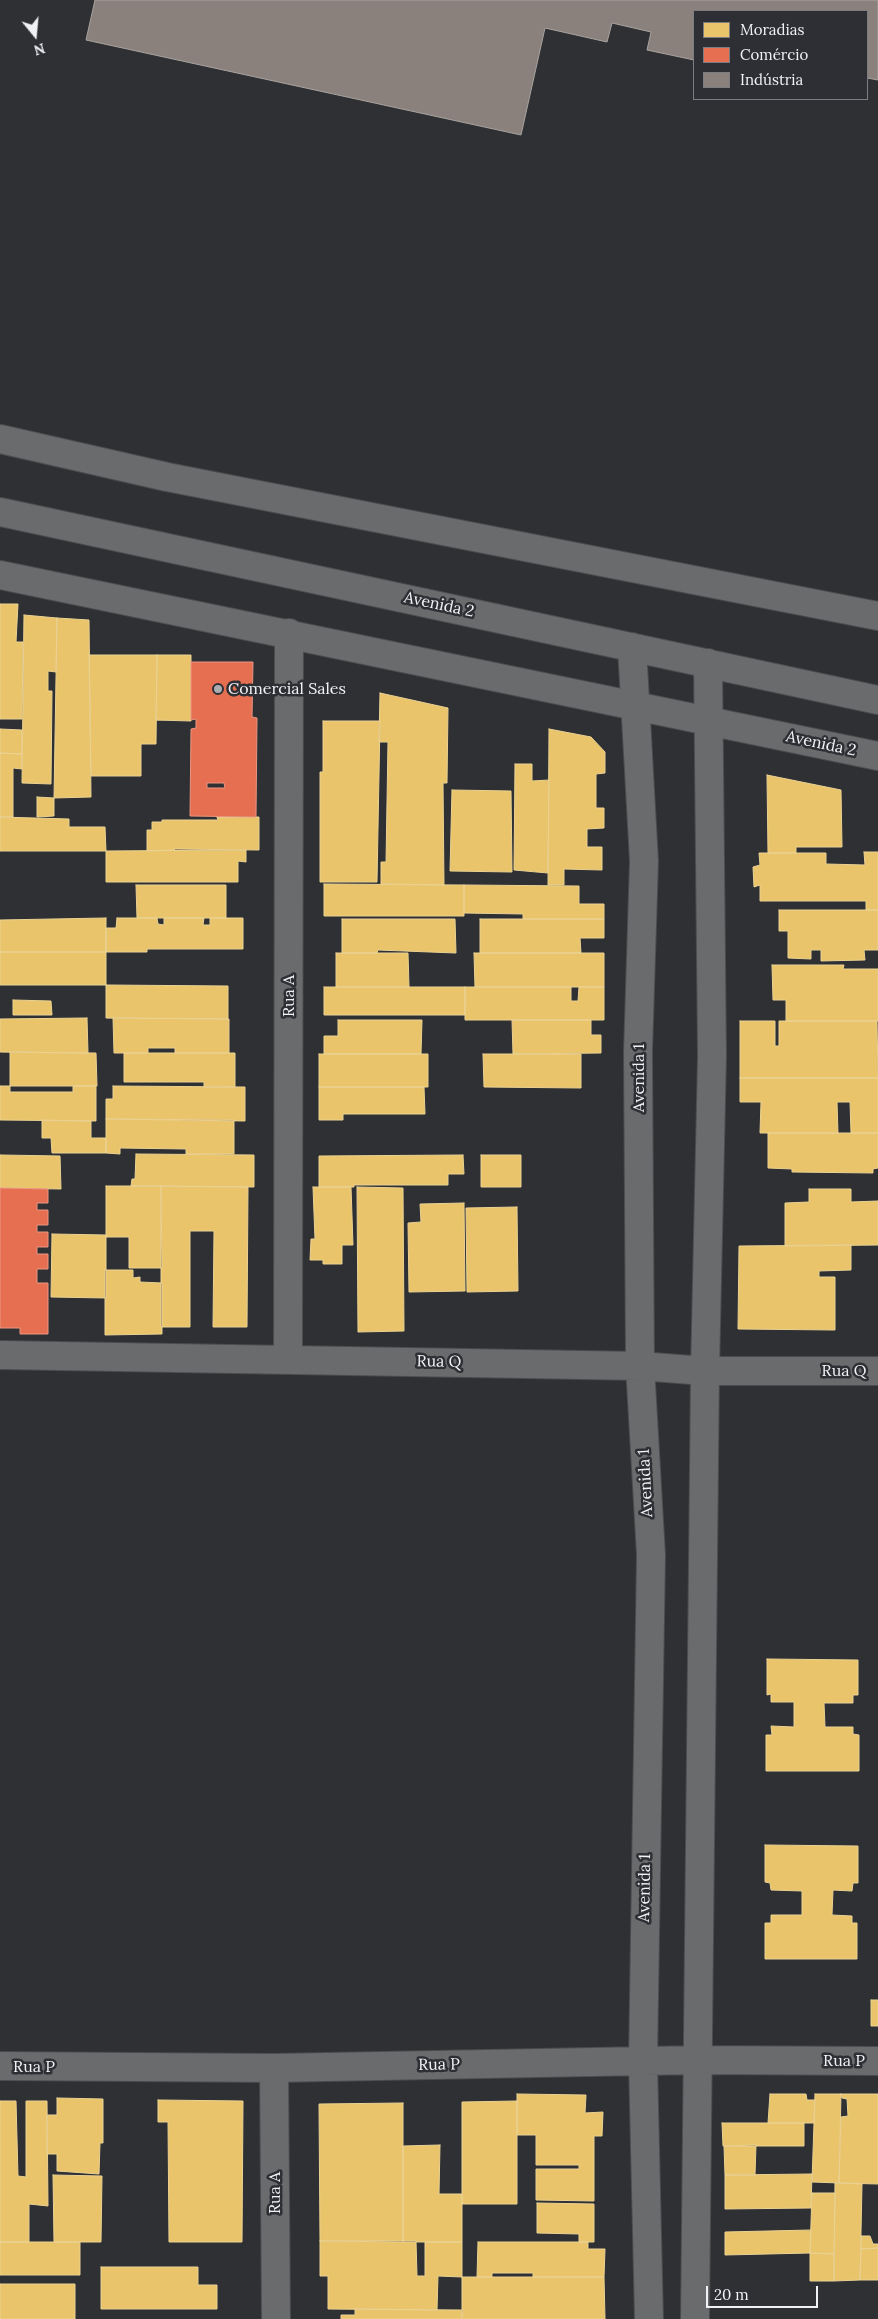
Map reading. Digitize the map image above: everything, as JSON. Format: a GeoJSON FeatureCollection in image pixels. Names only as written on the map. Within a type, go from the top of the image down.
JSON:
{"type":"FeatureCollection","features":[{"type":"Feature","properties":{"kind":"street"},"geometry":{"type":"LineString","coordinates":[[0,439],[167,477],[878,616]]}},
{"type":"Feature","properties":{"kind":"street","name":"Avenida 2"},"geometry":{"type":"LineString","coordinates":[[0,512],[878,700]]}},
{"type":"Feature","properties":{"kind":"street","name":"Avenida 2"},"geometry":{"type":"LineString","coordinates":[[0,575],[289,633],[635,707],[878,756]]}},
{"type":"Feature","properties":{"kind":"street","name":"Rua A"},"geometry":{"type":"LineString","coordinates":[[288,1358],[289,633]]}},
{"type":"Feature","properties":{"kind":"street","name":"Avenida 1"},"geometry":{"type":"LineString","coordinates":[[632,647],[644,861],[638,1052],[640,1366],[651,1555],[643,2062],[649,2319]]}},
{"type":"Feature","properties":{"kind":"street"},"geometry":{"type":"LineString","coordinates":[[695,2319],[704,1371],[712,1056],[708,663]]}},
{"type":"Feature","properties":{"kind":"street","name":"Rua Q"},"geometry":{"type":"LineString","coordinates":[[0,1355],[288,1358],[640,1366],[704,1371],[878,1371]]}},
{"type":"Feature","properties":{"kind":"street","name":"Rua P"},"geometry":{"type":"LineString","coordinates":[[0,2066],[274,2068],[698,2060],[878,2061]]}},
{"type":"Feature","properties":{"kind":"street","name":"Rua A"},"geometry":{"type":"LineString","coordinates":[[274,2068],[276,2319]]}},
{"type":"Feature","properties":{"kind":"building: Moradias"},"geometry":{"type":"Polygon","coordinates":[[[0,604],[18,604],[16,642],[23,642],[22,719],[0,719],[0,604]]]}},
{"type":"Feature","properties":{"kind":"building: Moradias"},"geometry":{"type":"Polygon","coordinates":[[[24,615],[57,618],[56,672],[48,671],[48,691],[52,691],[51,784],[22,783],[24,615]]]}},
{"type":"Feature","properties":{"kind":"building: Moradias"},"geometry":{"type":"Polygon","coordinates":[[[57,618],[89,620],[91,797],[54,798],[57,618]]]}},
{"type":"Feature","properties":{"kind":"building: Moradias"},"geometry":{"type":"Polygon","coordinates":[[[89,655],[157,655],[156,744],[141,744],[141,776],[91,776],[89,655]]]}},
{"type":"Feature","properties":{"kind":"building: Moradias"},"geometry":{"type":"Polygon","coordinates":[[[157,655],[191,655],[191,721],[156,720],[157,655]]]}},
{"type":"Feature","properties":{"kind":"building: Moradias"},"geometry":{"type":"Polygon","coordinates":[[[380,693],[448,708],[447,783],[443,783],[444,885],[381,884],[381,862],[386,862],[388,742],[379,742],[380,693]]]}},
{"type":"Feature","properties":{"kind":"building: Moradias"},"geometry":{"type":"Polygon","coordinates":[[[323,721],[380,721],[377,882],[320,882],[320,772],[323,772],[323,721]]]}},
{"type":"Feature","properties":{"kind":"building: Moradias"},"geometry":{"type":"Polygon","coordinates":[[[0,729],[22,730],[22,754],[0,753],[0,729]]]}},
{"type":"Feature","properties":{"kind":"building: Moradias"},"geometry":{"type":"Polygon","coordinates":[[[549,729],[591,737],[605,752],[605,773],[596,774],[596,808],[604,808],[604,828],[587,829],[587,847],[602,847],[602,870],[564,869],[564,885],[548,885],[549,729]]]}},
{"type":"Feature","properties":{"kind":"building: Moradias"},"geometry":{"type":"Polygon","coordinates":[[[0,753],[22,754],[22,769],[13,768],[13,817],[0,817],[0,753]]]}},
{"type":"Feature","properties":{"kind":"building: Moradias"},"geometry":{"type":"Polygon","coordinates":[[[515,764],[532,764],[532,781],[549,780],[548,873],[514,870],[515,764]]]}},
{"type":"Feature","properties":{"kind":"building: Moradias"},"geometry":{"type":"Polygon","coordinates":[[[767,775],[841,790],[842,847],[796,847],[796,853],[768,853],[767,775]]]}},
{"type":"Feature","properties":{"kind":"building: Moradias"},"geometry":{"type":"Polygon","coordinates":[[[452,790],[511,791],[512,872],[450,871],[452,790]]]}},
{"type":"Feature","properties":{"kind":"building: Moradias"},"geometry":{"type":"Polygon","coordinates":[[[37,797],[54,798],[54,816],[37,817],[37,797]]]}},
{"type":"Feature","properties":{"kind":"building: Moradias"},"geometry":{"type":"Polygon","coordinates":[[[0,817],[69,819],[69,827],[105,827],[106,851],[0,851],[0,817]]]}},
{"type":"Feature","properties":{"kind":"building: Moradias"},"geometry":{"type":"Polygon","coordinates":[[[217,817],[259,817],[259,850],[174,849],[147,851],[147,830],[152,830],[152,822],[162,822],[162,820],[218,820],[217,817]]]}},
{"type":"Feature","properties":{"kind":"building: Moradias"},"geometry":{"type":"Polygon","coordinates":[[[246,850],[246,862],[238,861],[238,882],[106,882],[106,851],[246,850]]]}},
{"type":"Feature","properties":{"kind":"building: Moradias"},"geometry":{"type":"Polygon","coordinates":[[[864,852],[878,852],[878,910],[866,910],[866,901],[760,901],[760,885],[754,887],[753,867],[760,865],[759,853],[826,853],[826,864],[865,865],[864,852]]]}},
{"type":"Feature","properties":{"kind":"building: Moradias"},"geometry":{"type":"Polygon","coordinates":[[[324,884],[464,885],[464,916],[324,916],[324,884]]]}},
{"type":"Feature","properties":{"kind":"building: Moradias"},"geometry":{"type":"Polygon","coordinates":[[[136,885],[226,885],[226,918],[137,918],[136,885]]]}},
{"type":"Feature","properties":{"kind":"building: Moradias"},"geometry":{"type":"Polygon","coordinates":[[[464,885],[579,886],[579,904],[604,904],[604,919],[523,919],[523,914],[464,913],[464,885]]]}},
{"type":"Feature","properties":{"kind":"building: Moradias"},"geometry":{"type":"Polygon","coordinates":[[[779,910],[878,910],[878,950],[864,950],[865,960],[821,961],[821,950],[811,950],[811,959],[788,958],[788,931],[779,931],[779,910]]]}},
{"type":"Feature","properties":{"kind":"building: Moradias"},"geometry":{"type":"Polygon","coordinates":[[[106,918],[106,952],[0,952],[0,920],[106,918]]]}},
{"type":"Feature","properties":{"kind":"building: Moradias"},"geometry":{"type":"Polygon","coordinates":[[[117,918],[157,918],[158,924],[164,925],[164,918],[204,918],[203,925],[210,925],[210,918],[243,918],[243,949],[147,949],[147,952],[106,952],[106,928],[116,928],[117,918]]]}},
{"type":"Feature","properties":{"kind":"building: Moradias"},"geometry":{"type":"Polygon","coordinates":[[[342,919],[455,919],[456,953],[378,950],[377,953],[342,953],[342,919]]]}},
{"type":"Feature","properties":{"kind":"building: Moradias"},"geometry":{"type":"Polygon","coordinates":[[[480,919],[604,919],[604,938],[580,938],[581,953],[480,953],[480,919]]]}},
{"type":"Feature","properties":{"kind":"building: Moradias"},"geometry":{"type":"Polygon","coordinates":[[[0,952],[106,952],[106,985],[0,985],[0,952]]]}},
{"type":"Feature","properties":{"kind":"building: Moradias"},"geometry":{"type":"Polygon","coordinates":[[[336,953],[408,953],[409,987],[336,987],[336,953]]]}},
{"type":"Feature","properties":{"kind":"building: Moradias"},"geometry":{"type":"Polygon","coordinates":[[[474,953],[604,953],[604,987],[475,987],[474,953]]]}},
{"type":"Feature","properties":{"kind":"building: Moradias"},"geometry":{"type":"Polygon","coordinates":[[[772,965],[844,965],[843,969],[878,969],[878,1021],[786,1021],[786,1000],[773,1000],[772,965]]]}},
{"type":"Feature","properties":{"kind":"building: Moradias"},"geometry":{"type":"Polygon","coordinates":[[[106,985],[228,986],[228,1019],[106,1018],[106,985]]]}},
{"type":"Feature","properties":{"kind":"building: Moradias"},"geometry":{"type":"Polygon","coordinates":[[[324,987],[465,987],[465,1015],[324,1015],[324,987]]]}},
{"type":"Feature","properties":{"kind":"building: Moradias"},"geometry":{"type":"Polygon","coordinates":[[[465,987],[571,987],[571,1001],[578,1001],[579,987],[604,987],[604,1020],[465,1020],[465,987]]]}},
{"type":"Feature","properties":{"kind":"building: Moradias"},"geometry":{"type":"Polygon","coordinates":[[[13,1000],[51,1001],[52,1015],[13,1015],[13,1000]]]}},
{"type":"Feature","properties":{"kind":"building: Moradias"},"geometry":{"type":"Polygon","coordinates":[[[87,1018],[88,1053],[0,1052],[0,1019],[87,1018]]]}},
{"type":"Feature","properties":{"kind":"building: Moradias"},"geometry":{"type":"Polygon","coordinates":[[[113,1018],[229,1019],[229,1053],[175,1053],[175,1048],[148,1048],[148,1053],[114,1053],[113,1018]]]}},
{"type":"Feature","properties":{"kind":"building: Moradias"},"geometry":{"type":"Polygon","coordinates":[[[338,1020],[422,1020],[421,1054],[324,1054],[324,1036],[338,1036],[338,1020]]]}},
{"type":"Feature","properties":{"kind":"building: Moradias"},"geometry":{"type":"Polygon","coordinates":[[[512,1020],[591,1020],[591,1035],[601,1035],[601,1053],[513,1054],[512,1020]]]}},
{"type":"Feature","properties":{"kind":"building: Moradias"},"geometry":{"type":"Polygon","coordinates":[[[740,1021],[775,1021],[775,1046],[779,1046],[779,1021],[877,1021],[878,1078],[740,1078],[740,1021]]]}},
{"type":"Feature","properties":{"kind":"building: Moradias"},"geometry":{"type":"Polygon","coordinates":[[[10,1052],[96,1053],[97,1086],[10,1086],[10,1052]]]}},
{"type":"Feature","properties":{"kind":"building: Moradias"},"geometry":{"type":"Polygon","coordinates":[[[124,1053],[235,1053],[235,1087],[204,1087],[204,1082],[124,1082],[124,1053]]]}},
{"type":"Feature","properties":{"kind":"building: Moradias"},"geometry":{"type":"Polygon","coordinates":[[[319,1054],[428,1054],[428,1087],[319,1087],[319,1054]]]}},
{"type":"Feature","properties":{"kind":"building: Moradias"},"geometry":{"type":"Polygon","coordinates":[[[483,1054],[581,1054],[581,1088],[484,1087],[483,1054]]]}},
{"type":"Feature","properties":{"kind":"building: Moradias"},"geometry":{"type":"Polygon","coordinates":[[[740,1078],[878,1078],[878,1133],[851,1133],[850,1102],[837,1102],[838,1133],[760,1133],[761,1102],[740,1102],[740,1078]]]}},
{"type":"Feature","properties":{"kind":"building: Moradias"},"geometry":{"type":"Polygon","coordinates":[[[0,1086],[10,1086],[10,1092],[73,1092],[73,1086],[96,1086],[96,1121],[0,1120],[0,1086]]]}},
{"type":"Feature","properties":{"kind":"building: Moradias"},"geometry":{"type":"Polygon","coordinates":[[[113,1086],[245,1087],[245,1121],[106,1119],[106,1099],[113,1099],[113,1086]]]}},
{"type":"Feature","properties":{"kind":"building: Moradias"},"geometry":{"type":"Polygon","coordinates":[[[319,1087],[424,1087],[425,1114],[343,1114],[343,1120],[319,1120],[319,1087]]]}},
{"type":"Feature","properties":{"kind":"building: Moradias"},"geometry":{"type":"Polygon","coordinates":[[[106,1119],[234,1120],[234,1154],[186,1154],[186,1149],[120,1148],[120,1154],[106,1153],[106,1119]]]}},
{"type":"Feature","properties":{"kind":"building: Moradias"},"geometry":{"type":"Polygon","coordinates":[[[42,1120],[91,1121],[91,1138],[106,1138],[106,1153],[52,1153],[51,1138],[42,1138],[42,1120]]]}},
{"type":"Feature","properties":{"kind":"building: Moradias"},"geometry":{"type":"Polygon","coordinates":[[[768,1133],[878,1133],[878,1168],[873,1169],[873,1173],[792,1172],[792,1169],[768,1168],[768,1133]]]}},
{"type":"Feature","properties":{"kind":"building: Moradias"},"geometry":{"type":"Polygon","coordinates":[[[136,1154],[254,1155],[254,1187],[131,1186],[132,1179],[135,1179],[136,1154]]]}},
{"type":"Feature","properties":{"kind":"building: Moradias"},"geometry":{"type":"Polygon","coordinates":[[[0,1155],[60,1156],[61,1189],[0,1188],[0,1155]]]}},
{"type":"Feature","properties":{"kind":"building: Moradias"},"geometry":{"type":"Polygon","coordinates":[[[463,1155],[464,1174],[448,1174],[448,1185],[319,1187],[319,1156],[463,1155]]]}},
{"type":"Feature","properties":{"kind":"building: Moradias"},"geometry":{"type":"Polygon","coordinates":[[[481,1155],[521,1155],[521,1187],[481,1187],[481,1155]]]}},
{"type":"Feature","properties":{"kind":"building: Moradias"},"geometry":{"type":"Polygon","coordinates":[[[106,1186],[161,1186],[162,1268],[129,1268],[129,1237],[106,1237],[106,1186]]]}},
{"type":"Feature","properties":{"kind":"building: Moradias"},"geometry":{"type":"Polygon","coordinates":[[[161,1186],[248,1187],[247,1327],[213,1327],[214,1231],[190,1231],[190,1327],[161,1327],[161,1186]]]}},
{"type":"Feature","properties":{"kind":"building: Moradias"},"geometry":{"type":"Polygon","coordinates":[[[313,1187],[351,1187],[353,1245],[342,1245],[342,1264],[323,1264],[323,1260],[310,1260],[311,1239],[315,1239],[313,1187]]]}},
{"type":"Feature","properties":{"kind":"building: Moradias"},"geometry":{"type":"Polygon","coordinates":[[[357,1187],[403,1188],[404,1331],[358,1332],[357,1187]]]}},
{"type":"Feature","properties":{"kind":"building: Moradias"},"geometry":{"type":"Polygon","coordinates":[[[809,1189],[851,1189],[851,1202],[878,1201],[878,1245],[785,1246],[785,1203],[809,1202],[809,1189]]]}},
{"type":"Feature","properties":{"kind":"building: Moradias"},"geometry":{"type":"Polygon","coordinates":[[[464,1203],[465,1291],[409,1292],[408,1223],[421,1222],[420,1204],[464,1203]]]}},
{"type":"Feature","properties":{"kind":"building: Moradias"},"geometry":{"type":"Polygon","coordinates":[[[517,1207],[518,1291],[467,1292],[466,1208],[517,1207]]]}},
{"type":"Feature","properties":{"kind":"building: Moradias"},"geometry":{"type":"Polygon","coordinates":[[[52,1234],[106,1235],[106,1298],[51,1297],[52,1234]]]}},
{"type":"Feature","properties":{"kind":"building: Moradias"},"geometry":{"type":"Polygon","coordinates":[[[851,1245],[851,1270],[819,1271],[819,1277],[835,1277],[835,1330],[738,1329],[739,1246],[851,1245]]]}},
{"type":"Feature","properties":{"kind":"building: Moradias"},"geometry":{"type":"Polygon","coordinates":[[[105,1270],[133,1270],[133,1278],[140,1277],[140,1282],[162,1283],[162,1334],[105,1335],[105,1270]]]}},
{"type":"Feature","properties":{"kind":"building: Moradias"},"geometry":{"type":"Polygon","coordinates":[[[767,1659],[858,1660],[858,1695],[853,1695],[853,1703],[824,1703],[825,1727],[853,1727],[853,1734],[859,1735],[859,1771],[766,1771],[766,1735],[772,1735],[771,1726],[794,1727],[794,1702],[771,1702],[771,1694],[767,1695],[767,1659]]]}},
{"type":"Feature","properties":{"kind":"building: Moradias"},"geometry":{"type":"Polygon","coordinates":[[[765,1845],[858,1846],[858,1883],[853,1883],[852,1891],[833,1890],[832,1915],[852,1916],[852,1923],[857,1923],[857,1959],[765,1959],[765,1923],[771,1923],[771,1915],[802,1915],[802,1891],[771,1890],[770,1883],[765,1882],[765,1845]]]}},
{"type":"Feature","properties":{"kind":"building: Moradias"},"geometry":{"type":"Polygon","coordinates":[[[871,2000],[878,2000],[878,2026],[871,2026],[871,2000]]]}},
{"type":"Feature","properties":{"kind":"building: Moradias"},"geometry":{"type":"Polygon","coordinates":[[[517,2094],[586,2095],[585,2113],[603,2112],[602,2136],[594,2136],[594,2201],[536,2200],[536,2169],[579,2169],[579,2165],[536,2165],[536,2135],[517,2135],[517,2094]]]}},
{"type":"Feature","properties":{"kind":"building: Moradias"},"geometry":{"type":"Polygon","coordinates":[[[770,2094],[806,2094],[807,2100],[815,2100],[814,2123],[768,2123],[770,2094]]]}},
{"type":"Feature","properties":{"kind":"building: Moradias"},"geometry":{"type":"Polygon","coordinates":[[[815,2094],[841,2094],[839,2183],[812,2182],[815,2094]]]}},
{"type":"Feature","properties":{"kind":"building: Moradias"},"geometry":{"type":"Polygon","coordinates":[[[841,2094],[878,2094],[878,2184],[839,2183],[841,2117],[848,2116],[847,2099],[842,2098],[841,2094]]]}},
{"type":"Feature","properties":{"kind":"building: Moradias"},"geometry":{"type":"Polygon","coordinates":[[[57,2098],[103,2099],[103,2143],[100,2143],[99,2174],[57,2171],[57,2154],[47,2154],[47,2115],[57,2115],[57,2098]]]}},
{"type":"Feature","properties":{"kind":"building: Moradias"},"geometry":{"type":"Polygon","coordinates":[[[158,2100],[243,2101],[242,2242],[169,2242],[168,2122],[158,2122],[158,2100]]]}},
{"type":"Feature","properties":{"kind":"building: Moradias"},"geometry":{"type":"Polygon","coordinates":[[[0,2101],[16,2101],[18,2176],[26,2177],[26,2101],[47,2101],[48,2206],[29,2204],[29,2242],[0,2242],[0,2101]]]}},
{"type":"Feature","properties":{"kind":"building: Moradias"},"geometry":{"type":"Polygon","coordinates":[[[517,2101],[517,2204],[462,2204],[462,2102],[517,2101]]]}},
{"type":"Feature","properties":{"kind":"building: Moradias"},"geometry":{"type":"Polygon","coordinates":[[[403,2103],[403,2242],[320,2241],[319,2104],[403,2103]]]}},
{"type":"Feature","properties":{"kind":"building: Moradias"},"geometry":{"type":"Polygon","coordinates":[[[722,2123],[804,2123],[804,2146],[723,2146],[722,2123]]]}},
{"type":"Feature","properties":{"kind":"building: Moradias"},"geometry":{"type":"Polygon","coordinates":[[[440,2145],[439,2194],[462,2194],[462,2242],[403,2242],[403,2146],[440,2145]]]}},
{"type":"Feature","properties":{"kind":"building: Moradias"},"geometry":{"type":"Polygon","coordinates":[[[756,2145],[755,2175],[725,2175],[724,2146],[756,2145]]]}},
{"type":"Feature","properties":{"kind":"building: Moradias"},"geometry":{"type":"Polygon","coordinates":[[[812,2174],[811,2208],[725,2209],[725,2175],[812,2174]]]}},
{"type":"Feature","properties":{"kind":"building: Moradias"},"geometry":{"type":"Polygon","coordinates":[[[53,2175],[102,2176],[101,2242],[54,2242],[53,2175]]]}},
{"type":"Feature","properties":{"kind":"building: Moradias"},"geometry":{"type":"Polygon","coordinates":[[[835,2183],[862,2184],[860,2280],[834,2281],[835,2183]]]}},
{"type":"Feature","properties":{"kind":"building: Moradias"},"geometry":{"type":"Polygon","coordinates":[[[812,2193],[835,2193],[834,2254],[810,2253],[812,2193]]]}},
{"type":"Feature","properties":{"kind":"building: Moradias"},"geometry":{"type":"Polygon","coordinates":[[[537,2203],[594,2204],[594,2242],[579,2242],[579,2234],[537,2233],[537,2203]]]}},
{"type":"Feature","properties":{"kind":"building: Moradias"},"geometry":{"type":"Polygon","coordinates":[[[811,2230],[810,2253],[725,2255],[725,2232],[811,2230]]]}},
{"type":"Feature","properties":{"kind":"building: Moradias"},"geometry":{"type":"Polygon","coordinates":[[[861,2236],[870,2236],[873,2244],[878,2244],[878,2248],[861,2249],[861,2236]]]}},
{"type":"Feature","properties":{"kind":"building: Moradias"},"geometry":{"type":"Polygon","coordinates":[[[320,2241],[416,2241],[417,2276],[425,2276],[425,2242],[462,2242],[462,2277],[438,2276],[437,2310],[328,2309],[328,2276],[320,2276],[320,2241]]]}},
{"type":"Feature","properties":{"kind":"building: Moradias"},"geometry":{"type":"Polygon","coordinates":[[[0,2242],[80,2242],[80,2275],[0,2275],[0,2242]]]}},
{"type":"Feature","properties":{"kind":"building: Moradias"},"geometry":{"type":"Polygon","coordinates":[[[478,2242],[588,2242],[588,2249],[605,2249],[604,2277],[533,2277],[533,2273],[492,2273],[492,2277],[477,2277],[478,2242]]]}},
{"type":"Feature","properties":{"kind":"building: Moradias"},"geometry":{"type":"Polygon","coordinates":[[[878,2248],[878,2280],[860,2280],[861,2249],[878,2248]]]}},
{"type":"Feature","properties":{"kind":"building: Moradias"},"geometry":{"type":"Polygon","coordinates":[[[810,2253],[834,2254],[834,2281],[810,2281],[810,2253]]]}},
{"type":"Feature","properties":{"kind":"building: Moradias"},"geometry":{"type":"Polygon","coordinates":[[[101,2267],[198,2267],[198,2285],[217,2285],[217,2309],[101,2309],[101,2267]]]}},
{"type":"Feature","properties":{"kind":"building: Moradias"},"geometry":{"type":"Polygon","coordinates":[[[462,2277],[604,2277],[605,2319],[462,2319],[462,2277]]]}},
{"type":"Feature","properties":{"kind":"building: Moradias"},"geometry":{"type":"Polygon","coordinates":[[[0,2284],[75,2284],[75,2319],[0,2319],[0,2284]]]}},
{"type":"Feature","properties":{"kind":"building: Moradias"},"geometry":{"type":"Polygon","coordinates":[[[355,2309],[463,2310],[462,2319],[341,2319],[341,2315],[355,2315],[355,2309]]]}},
{"type":"Feature","properties":{"kind":"building: Comércio"},"geometry":{"type":"Polygon","coordinates":[[[191,662],[253,662],[252,717],[257,718],[256,817],[190,816],[191,729],[196,728],[196,719],[191,720],[191,662]],[[207,783],[207,788],[225,788],[224,783],[207,783]]]}},
{"type":"Feature","properties":{"kind":"building: Comércio"},"geometry":{"type":"Polygon","coordinates":[[[0,1188],[48,1189],[48,1203],[37,1203],[37,1210],[48,1210],[48,1225],[37,1225],[37,1232],[48,1232],[48,1247],[37,1247],[37,1254],[48,1254],[48,1269],[37,1269],[37,1283],[48,1283],[48,1334],[20,1334],[20,1328],[0,1328],[0,1188]]]}},
{"type":"Feature","properties":{"kind":"building: Indústria"},"geometry":{"type":"Polygon","coordinates":[[[95,0],[878,0],[878,80],[868,78],[868,10],[693,10],[693,60],[647,50],[651,32],[612,23],[607,42],[545,28],[521,135],[86,40],[95,0]]]}},
{"type":"Feature","properties":{"kind":"place","name":"Comercial Sales"},"geometry":{"type":"Point","coordinates":[218,689]}}]}
